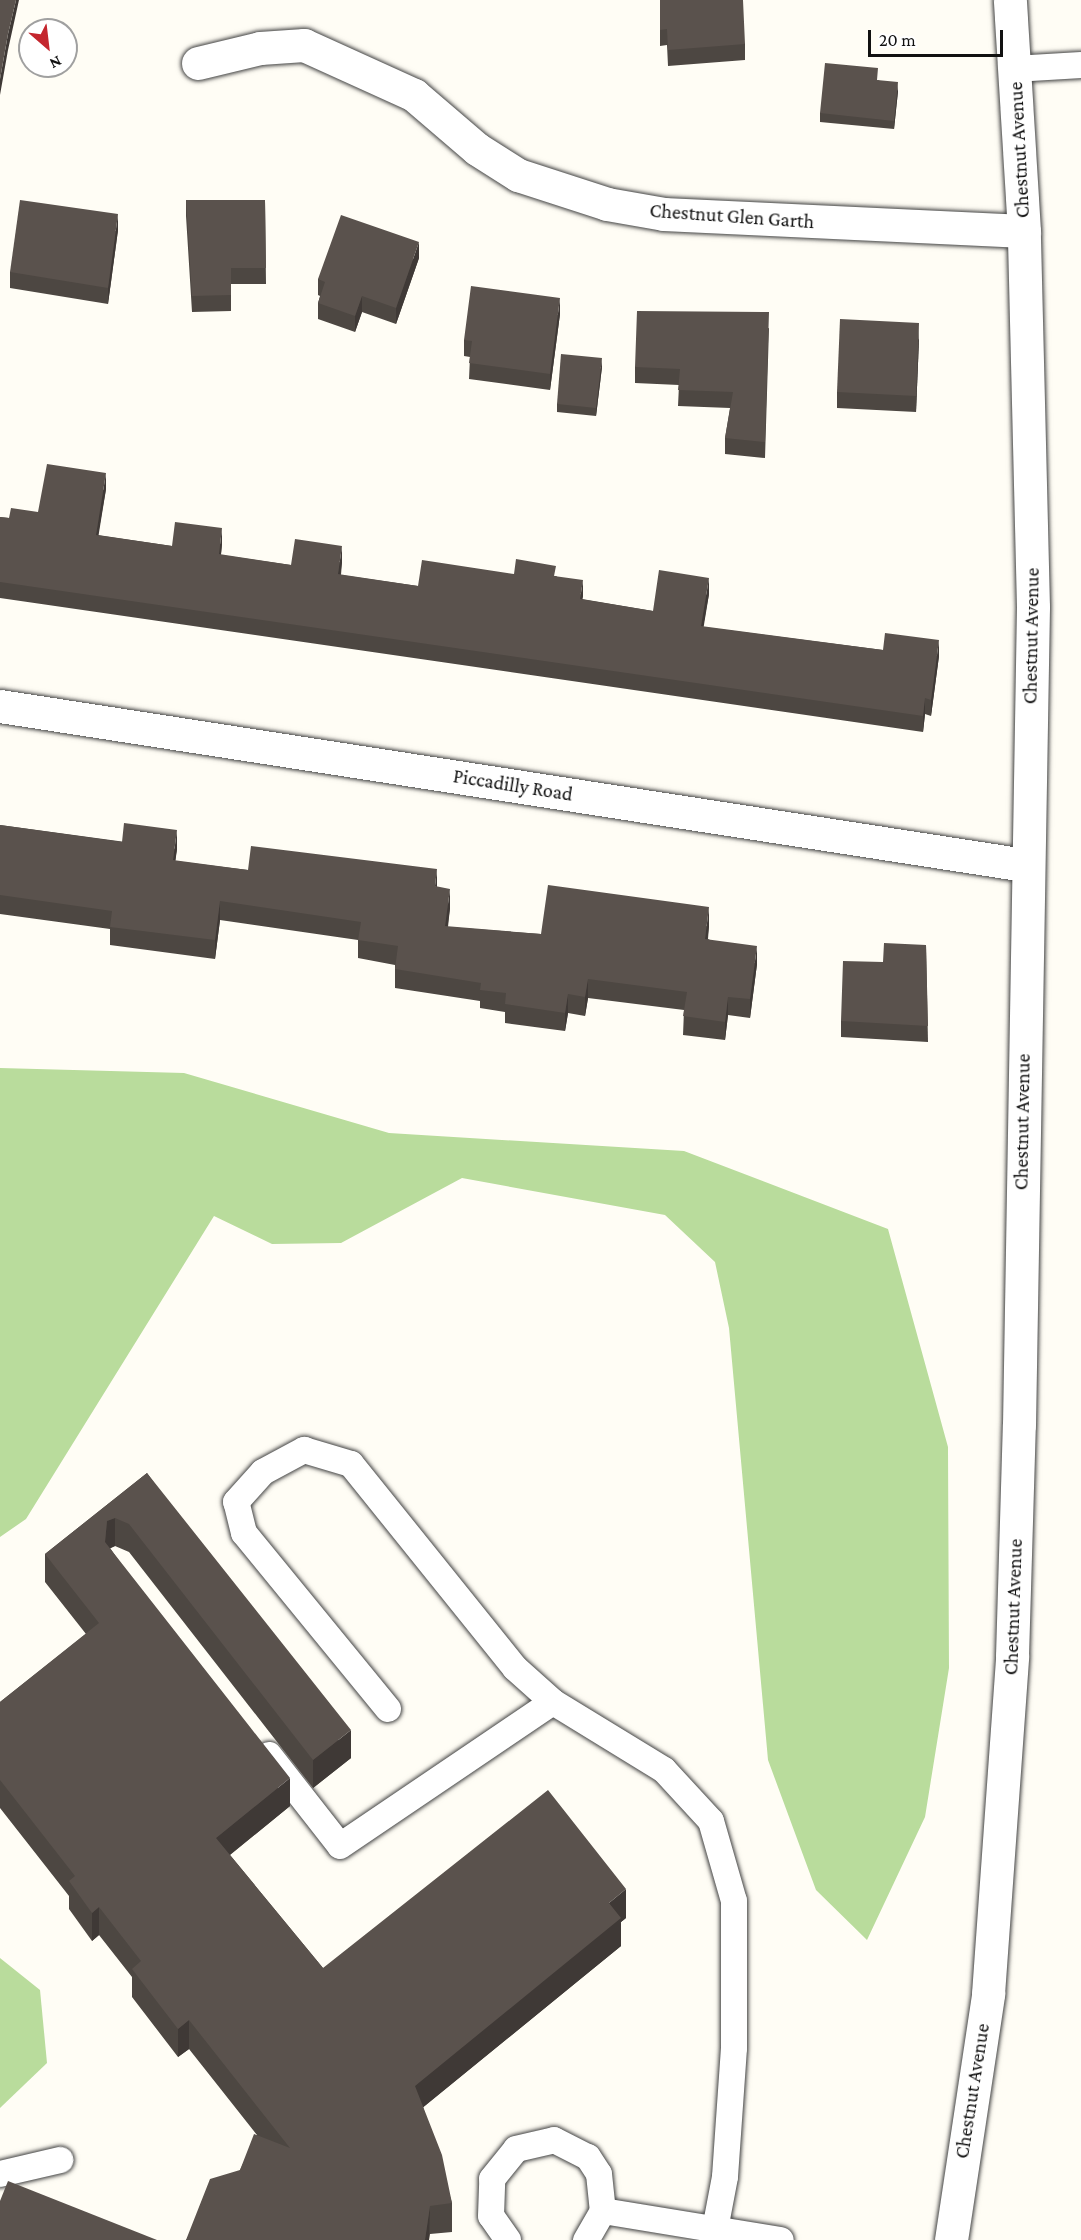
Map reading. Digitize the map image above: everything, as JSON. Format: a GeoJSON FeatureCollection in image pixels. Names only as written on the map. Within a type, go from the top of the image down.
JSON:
{"type":"FeatureCollection","features":[{"type":"Feature","properties":{"kind":"street","name":"Chestnut Avenue"},"geometry":{"type":"LineString","coordinates":[[951,2240],[987,1994],[1011,1656],[1025,865],[1033,607],[1024,231],[1010,0]]}},
{"type":"Feature","properties":{"kind":"street","name":"Chestnut Glen Garth"},"geometry":{"type":"LineString","coordinates":[[198,63],[260,48],[304,45],[414,95],[477,149],[518,175],[608,204],[664,214],[1024,231]]}},
{"type":"Feature","properties":{"kind":"street","name":"Piccadilly Road"},"geometry":{"type":"LineString","coordinates":[[0,706],[1025,865]]}},
{"type":"Feature","properties":{"kind":"lane"},"geometry":{"type":"LineString","coordinates":[[1014,69],[1081,65]]}},
{"type":"Feature","properties":{"kind":"lane"},"geometry":{"type":"LineString","coordinates":[[388,1709],[244,1533],[236,1502],[263,1472],[304,1450],[351,1464],[516,1668],[553,1702],[664,1770],[711,1821],[725,1858],[734,1901],[734,2048],[725,2177],[714,2235]]}},
{"type":"Feature","properties":{"kind":"lane"},"geometry":{"type":"LineString","coordinates":[[250,1731],[340,1846],[553,1702]]}},
{"type":"Feature","properties":{"kind":"lane"},"geometry":{"type":"LineString","coordinates":[[508,2240],[491,2216],[492,2179],[501,2162],[534,2142],[554,2140],[588,2157],[605,2192],[603,2211],[586,2240]]}},
{"type":"Feature","properties":{"kind":"lane"},"geometry":{"type":"LineString","coordinates":[[0,2174],[60,2160]]}},
{"type":"Feature","properties":{"kind":"lane"},"geometry":{"type":"LineString","coordinates":[[603,2211],[714,2235],[782,2240]]}},
{"type":"Feature","properties":{"kind":"green space"},"geometry":{"type":"Polygon","coordinates":[[[0,1068],[184,1073],[389,1133],[684,1151],[888,1229],[948,1447],[949,1668],[925,1817],[867,1940],[816,1890],[768,1760],[729,1328],[715,1262],[665,1215],[462,1178],[341,1243],[272,1244],[214,1216],[26,1519],[0,1537],[0,1068]]]}},
{"type":"Feature","properties":{"kind":"green space"},"geometry":{"type":"Polygon","coordinates":[[[0,1958],[40,1990],[47,2063],[0,2108],[0,1958]]]}},
{"type":"Feature","properties":{"kind":"building"},"geometry":{"type":"Polygon","coordinates":[[[0,0],[16,0],[0,79],[0,0]]]}},
{"type":"Feature","properties":{"kind":"building"},"geometry":{"type":"Polygon","coordinates":[[[660,0],[743,0],[745,44],[668,50],[667,29],[660,30],[660,0]]]}},
{"type":"Feature","properties":{"kind":"building"},"geometry":{"type":"Polygon","coordinates":[[[825,63],[878,68],[877,80],[898,82],[894,121],[820,113],[825,63]]]}},
{"type":"Feature","properties":{"kind":"building"},"geometry":{"type":"Polygon","coordinates":[[[20,200],[118,214],[108,288],[10,272],[20,200]]]}},
{"type":"Feature","properties":{"kind":"building"},"geometry":{"type":"Polygon","coordinates":[[[186,200],[265,200],[266,268],[231,268],[231,295],[192,296],[186,200]]]}},
{"type":"Feature","properties":{"kind":"building"},"geometry":{"type":"Polygon","coordinates":[[[341,215],[419,242],[396,308],[362,296],[355,316],[318,303],[325,282],[318,279],[341,215]]]}},
{"type":"Feature","properties":{"kind":"building"},"geometry":{"type":"Polygon","coordinates":[[[471,286],[560,298],[550,374],[469,363],[472,341],[464,340],[471,286]]]}},
{"type":"Feature","properties":{"kind":"building"},"geometry":{"type":"Polygon","coordinates":[[[637,311],[769,312],[765,442],[725,438],[733,392],[678,390],[680,369],[635,367],[637,311]]]}},
{"type":"Feature","properties":{"kind":"building"},"geometry":{"type":"Polygon","coordinates":[[[840,319],[919,323],[916,396],[837,392],[840,319]]]}},
{"type":"Feature","properties":{"kind":"building"},"geometry":{"type":"Polygon","coordinates":[[[561,354],[602,358],[596,408],[557,404],[561,354]]]}},
{"type":"Feature","properties":{"kind":"building"},"geometry":{"type":"Polygon","coordinates":[[[47,464],[106,473],[96,535],[172,546],[175,522],[222,528],[219,554],[291,565],[295,539],[342,546],[338,574],[418,586],[422,560],[514,574],[516,559],[556,566],[554,576],[583,580],[580,599],[653,611],[659,570],[709,578],[701,626],[883,650],[885,633],[939,640],[931,700],[925,698],[923,716],[0,582],[0,517],[9,518],[11,508],[38,512],[47,464]]]}},
{"type":"Feature","properties":{"kind":"building"},"geometry":{"type":"Polygon","coordinates":[[[124,823],[177,830],[173,860],[248,870],[251,846],[437,869],[435,886],[450,889],[445,926],[541,934],[548,885],[709,907],[705,939],[757,946],[750,999],[728,997],[725,1022],[683,1016],[687,992],[588,979],[585,997],[568,994],[565,1013],[505,1004],[506,993],[480,990],[481,983],[395,969],[398,946],[358,940],[361,922],[220,901],[215,940],[110,927],[112,911],[0,895],[0,825],[122,842],[124,823]]]}},
{"type":"Feature","properties":{"kind":"building"},"geometry":{"type":"Polygon","coordinates":[[[884,943],[926,945],[928,1026],[841,1021],[843,961],[883,962],[884,943]]]}},
{"type":"Feature","properties":{"kind":"building"},"geometry":{"type":"Polygon","coordinates":[[[147,1473],[351,1730],[313,1760],[129,1524],[115,1518],[107,1521],[105,1542],[290,1778],[216,1838],[323,1968],[548,1790],[626,1889],[609,1903],[621,1918],[415,2086],[442,2155],[452,2203],[430,2206],[425,2240],[186,2240],[210,2179],[240,2170],[254,2134],[290,2148],[189,2020],[178,2029],[132,1969],[141,1961],[99,1907],[92,1913],[69,1881],[75,1876],[0,1780],[0,1702],[99,1623],[45,1554],[147,1473]]]}},
{"type":"Feature","properties":{"kind":"building"},"geometry":{"type":"Polygon","coordinates":[[[8,2181],[157,2240],[0,2240],[0,2201],[8,2181]]]}}]}
